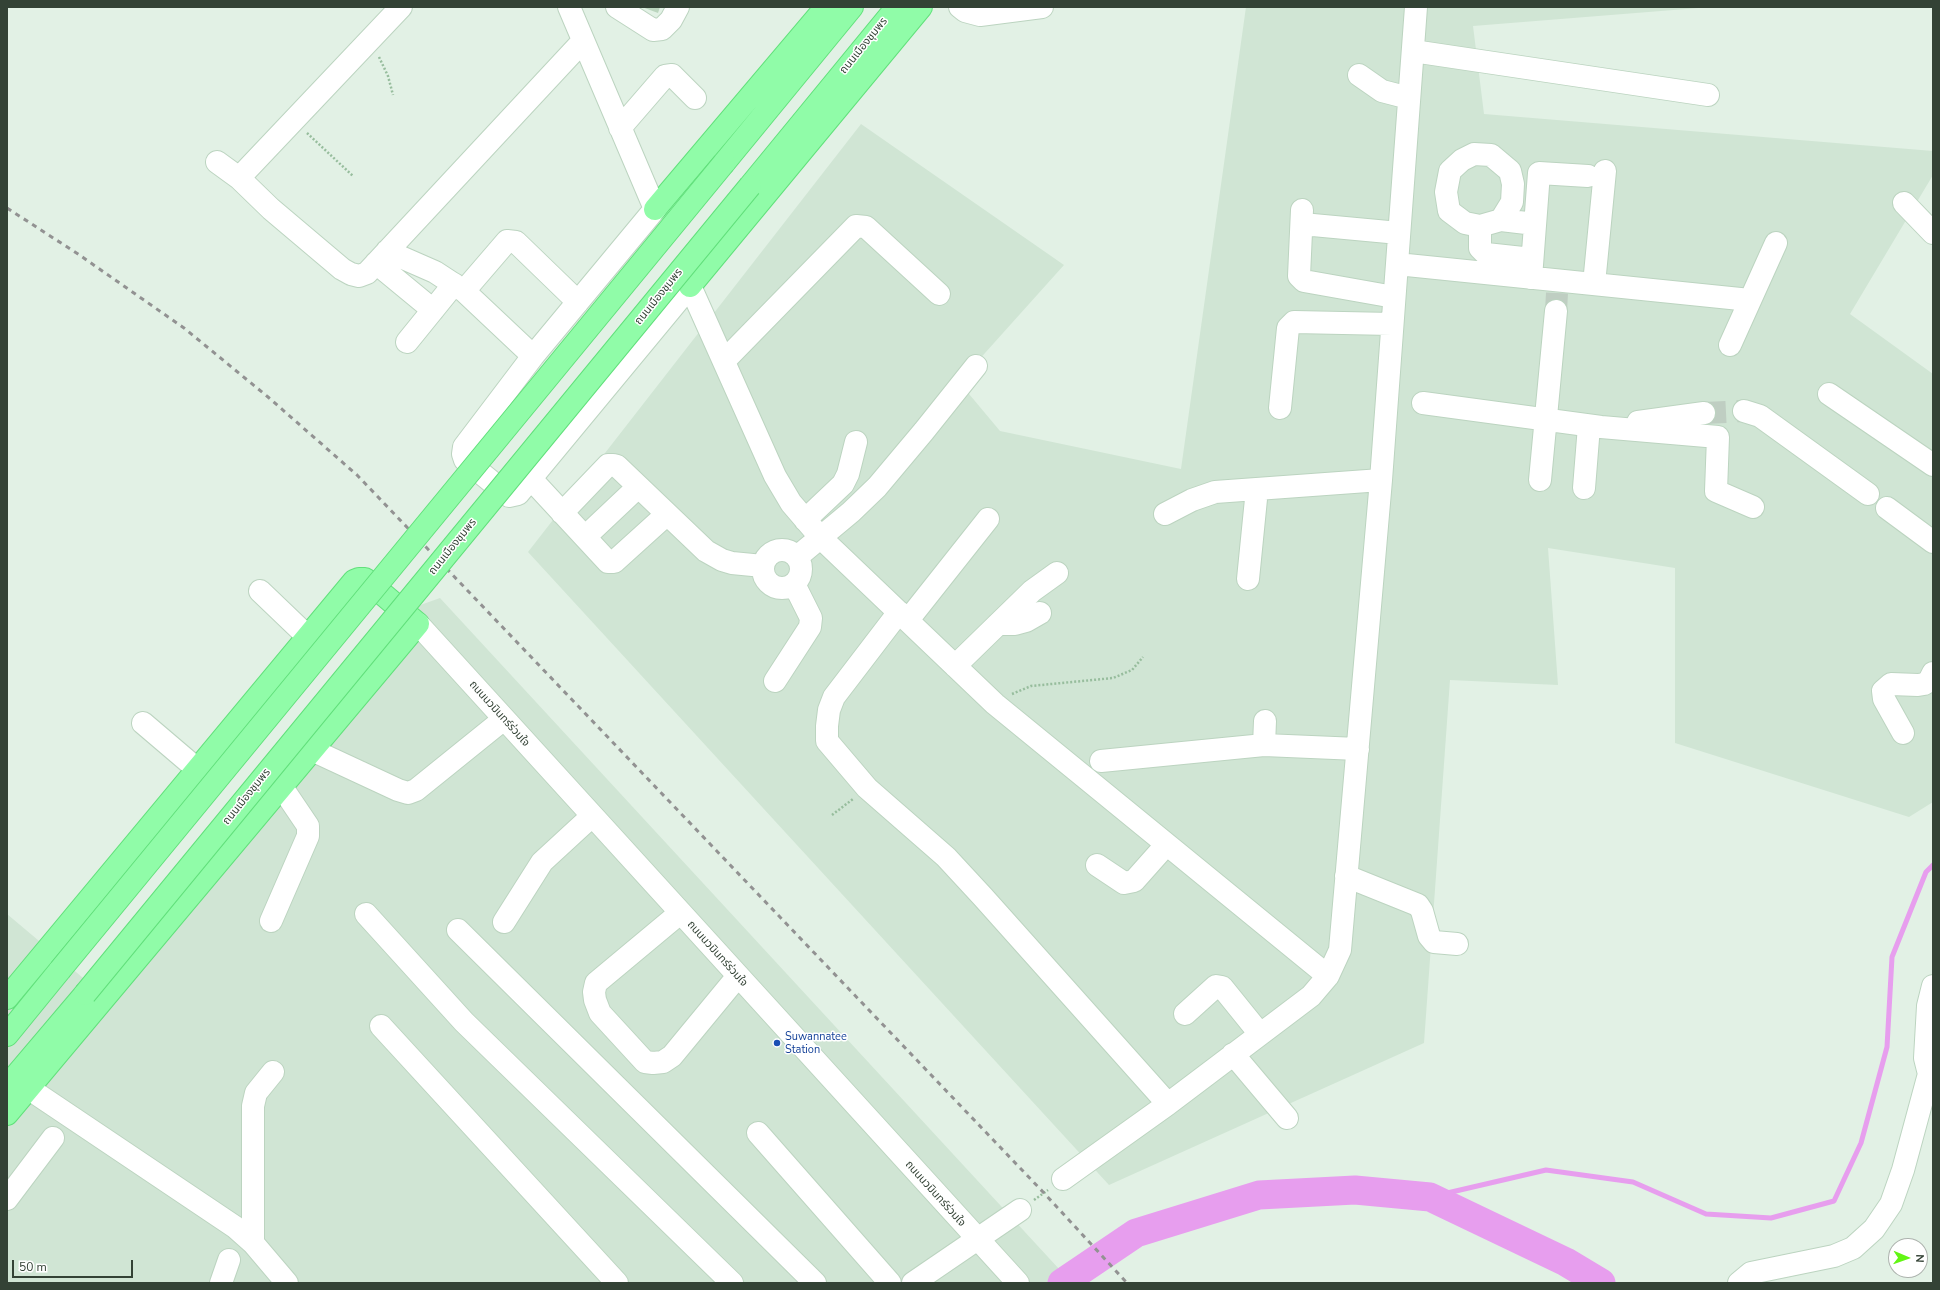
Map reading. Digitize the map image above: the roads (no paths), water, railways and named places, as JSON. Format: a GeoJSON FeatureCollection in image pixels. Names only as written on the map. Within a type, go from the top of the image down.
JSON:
{"type":"FeatureCollection","features":[{"type":"Feature","properties":{"kind":"main road"},"geometry":{"type":"LineString","coordinates":[[655,209],[826,7]]}},
{"type":"Feature","properties":{"kind":"main road"},"geometry":{"type":"LineString","coordinates":[[7,1035],[852,7]]}},
{"type":"Feature","properties":{"kind":"main road","name":"ถนนเมืองชุมพร"},"geometry":{"type":"LineString","coordinates":[[7,1086],[86,994],[897,7]]}},
{"type":"Feature","properties":{"kind":"main road"},"geometry":{"type":"LineString","coordinates":[[690,286],[921,7]]}},
{"type":"Feature","properties":{"kind":"main road"},"geometry":{"type":"LineString","coordinates":[[7,998],[354,581],[365,579],[418,624],[7,1114]]}},
{"type":"Feature","properties":{"kind":"street"},"geometry":{"type":"LineString","coordinates":[[239,178],[401,7]]}},
{"type":"Feature","properties":{"kind":"street"},"geometry":{"type":"LineString","coordinates":[[568,7],[655,209],[534,356],[464,447],[463,454],[465,460],[509,496],[518,494],[532,480],[690,286],[776,476],[791,503],[821,538],[995,704],[1328,976]]}},
{"type":"Feature","properties":{"kind":"street"},"geometry":{"type":"LineString","coordinates":[[617,7],[653,30],[662,29],[671,20],[678,7]]}},
{"type":"Feature","properties":{"kind":"street"},"geometry":{"type":"LineString","coordinates":[[960,7],[965,11],[980,14],[1042,7]]}},
{"type":"Feature","properties":{"kind":"street"},"geometry":{"type":"LineString","coordinates":[[1063,1179],[1168,1104],[1311,996],[1328,976],[1340,950],[1381,480],[1416,7]]}},
{"type":"Feature","properties":{"kind":"street"},"geometry":{"type":"LineString","coordinates":[[217,162],[239,178],[271,209],[342,269],[359,276],[367,273],[583,40]]}},
{"type":"Feature","properties":{"kind":"street"},"geometry":{"type":"LineString","coordinates":[[1413,51],[1708,96]]}},
{"type":"Feature","properties":{"kind":"street"},"geometry":{"type":"LineString","coordinates":[[1359,74],[1382,91],[1409,98]]}},
{"type":"Feature","properties":{"kind":"street"},"geometry":{"type":"LineString","coordinates":[[620,128],[665,76],[672,76],[695,98]]}},
{"type":"Feature","properties":{"kind":"street"},"geometry":{"type":"LineString","coordinates":[[1501,220],[1512,202],[1514,184],[1510,171],[1491,155],[1474,154],[1462,160],[1450,171],[1446,192],[1449,211],[1465,223],[1480,226],[1501,220],[1535,224]]}},
{"type":"Feature","properties":{"kind":"street"},"geometry":{"type":"LineString","coordinates":[[1532,268],[1538,173],[1596,174],[1594,284]]}},
{"type":"Feature","properties":{"kind":"street"},"geometry":{"type":"LineString","coordinates":[[1904,203],[1933,233]]}},
{"type":"Feature","properties":{"kind":"street"},"geometry":{"type":"LineString","coordinates":[[1394,297],[1304,281],[1299,276],[1302,217],[1399,233]]}},
{"type":"Feature","properties":{"kind":"street"},"geometry":{"type":"LineString","coordinates":[[724,361],[856,226],[866,226],[939,294]]}},
{"type":"Feature","properties":{"kind":"street"},"geometry":{"type":"LineString","coordinates":[[1480,226],[1480,248],[1486,254],[1532,268],[1557,295],[1540,480]]}},
{"type":"Feature","properties":{"kind":"street"},"geometry":{"type":"LineString","coordinates":[[407,342],[433,310],[459,288],[507,241],[516,242],[578,302]]}},
{"type":"Feature","properties":{"kind":"street"},"geometry":{"type":"LineString","coordinates":[[1730,345],[1776,243]]}},
{"type":"Feature","properties":{"kind":"street"},"geometry":{"type":"LineString","coordinates":[[382,257],[435,272],[459,288],[534,356]]}},
{"type":"Feature","properties":{"kind":"street"},"geometry":{"type":"LineString","coordinates":[[382,257],[433,310]]}},
{"type":"Feature","properties":{"kind":"street"},"geometry":{"type":"LineString","coordinates":[[1397,264],[1532,268]]}},
{"type":"Feature","properties":{"kind":"street"},"geometry":{"type":"LineString","coordinates":[[1557,295],[1594,284],[1750,300]]}},
{"type":"Feature","properties":{"kind":"street"},"geometry":{"type":"LineString","coordinates":[[1280,408],[1288,328],[1294,322],[1392,324]]}},
{"type":"Feature","properties":{"kind":"street"},"geometry":{"type":"LineString","coordinates":[[797,557],[821,538],[877,487],[976,366]]}},
{"type":"Feature","properties":{"kind":"street"},"geometry":{"type":"LineString","coordinates":[[1829,394],[1933,465]]}},
{"type":"Feature","properties":{"kind":"street"},"geometry":{"type":"LineString","coordinates":[[1423,403],[1595,427],[1718,438],[1716,491],[1753,507]]}},
{"type":"Feature","properties":{"kind":"street"},"geometry":{"type":"LineString","coordinates":[[1744,410],[1760,416],[1868,494]]}},
{"type":"Feature","properties":{"kind":"street"},"geometry":{"type":"LineString","coordinates":[[1595,427],[1704,413]]}},
{"type":"Feature","properties":{"kind":"street"},"geometry":{"type":"LineString","coordinates":[[1584,488],[1595,427]]}},
{"type":"Feature","properties":{"kind":"street"},"geometry":{"type":"LineString","coordinates":[[805,520],[843,484],[848,474],[856,442]]}},
{"type":"Feature","properties":{"kind":"street"},"geometry":{"type":"LineString","coordinates":[[562,513],[608,465],[617,466],[666,515],[706,551],[722,560],[732,563],[763,566]]}},
{"type":"Feature","properties":{"kind":"street"},"geometry":{"type":"LineString","coordinates":[[532,480],[608,562],[614,562],[666,515]]}},
{"type":"Feature","properties":{"kind":"street"},"geometry":{"type":"LineString","coordinates":[[1165,514],[1192,500],[1215,492],[1381,480]]}},
{"type":"Feature","properties":{"kind":"street"},"geometry":{"type":"LineString","coordinates":[[585,537],[638,487]]}},
{"type":"Feature","properties":{"kind":"street"},"geometry":{"type":"LineString","coordinates":[[1248,579],[1257,489]]}},
{"type":"Feature","properties":{"kind":"street"},"geometry":{"type":"LineString","coordinates":[[1887,508],[1933,542]]}},
{"type":"Feature","properties":{"kind":"street"},"geometry":{"type":"LineString","coordinates":[[988,519],[834,697],[829,710],[827,741],[867,788],[946,857],[1168,1104]]}},
{"type":"Feature","properties":{"kind":"street"},"geometry":{"type":"LineString","coordinates":[[777,550],[785,550],[792,552],[797,557],[801,564],[801,571],[799,578],[794,584],[787,588],[780,588],[773,586],[764,574],[763,566],[770,553],[777,550]]}},
{"type":"Feature","properties":{"kind":"street"},"geometry":{"type":"LineString","coordinates":[[955,666],[1032,591],[1058,573]]}},
{"type":"Feature","properties":{"kind":"street"},"geometry":{"type":"LineString","coordinates":[[775,681],[810,627],[811,618],[794,584]]}},
{"type":"Feature","properties":{"kind":"street"},"geometry":{"type":"LineString","coordinates":[[260,591],[307,636]]}},
{"type":"Feature","properties":{"kind":"street"},"geometry":{"type":"LineString","coordinates":[[998,624],[1015,624],[1026,621],[1040,613]]}},
{"type":"Feature","properties":{"kind":"street","name":"ถนนนวมินทร์ร่วมใจ"},"geometry":{"type":"LineString","coordinates":[[418,624],[1018,1283]]}},
{"type":"Feature","properties":{"kind":"street"},"geometry":{"type":"LineString","coordinates":[[1903,733],[1884,699],[1883,691],[1891,684],[1924,684],[1929,680],[1933,673]]}},
{"type":"Feature","properties":{"kind":"street"},"geometry":{"type":"LineString","coordinates":[[312,750],[398,790],[408,793],[416,790],[504,719]]}},
{"type":"Feature","properties":{"kind":"street"},"geometry":{"type":"LineString","coordinates":[[1264,745],[1265,721]]}},
{"type":"Feature","properties":{"kind":"street"},"geometry":{"type":"LineString","coordinates":[[143,723],[197,769]]}},
{"type":"Feature","properties":{"kind":"street"},"geometry":{"type":"LineString","coordinates":[[1100,761],[1264,745],[1358,749]]}},
{"type":"Feature","properties":{"kind":"street"},"geometry":{"type":"LineString","coordinates":[[271,921],[308,836],[308,826],[281,786]]}},
{"type":"Feature","properties":{"kind":"street"},"geometry":{"type":"LineString","coordinates":[[504,922],[542,862],[592,816]]}},
{"type":"Feature","properties":{"kind":"street"},"geometry":{"type":"LineString","coordinates":[[1098,865],[1124,882],[1134,882],[1166,845]]}},
{"type":"Feature","properties":{"kind":"street"},"geometry":{"type":"LineString","coordinates":[[1346,876],[1418,905],[1422,911],[1430,936],[1434,942],[1457,944]]}},
{"type":"Feature","properties":{"kind":"street"},"geometry":{"type":"LineString","coordinates":[[680,913],[596,983],[594,992],[595,1000],[600,1013],[645,1062],[653,1064],[663,1062],[672,1056],[738,976]]}},
{"type":"Feature","properties":{"kind":"street"},"geometry":{"type":"LineString","coordinates":[[366,914],[464,1022],[732,1283]]}},
{"type":"Feature","properties":{"kind":"street"},"geometry":{"type":"LineString","coordinates":[[458,930],[815,1283]]}},
{"type":"Feature","properties":{"kind":"street"},"geometry":{"type":"LineString","coordinates":[[1185,1014],[1216,986],[1222,987],[1260,1034]]}},
{"type":"Feature","properties":{"kind":"street"},"geometry":{"type":"LineString","coordinates":[[1739,1283],[1751,1273],[1834,1256],[1853,1248],[1874,1229],[1891,1204],[1899,1184],[1931,1076],[1925,1058],[1928,1006],[1933,986]]}},
{"type":"Feature","properties":{"kind":"street"},"geometry":{"type":"LineString","coordinates":[[381,1026],[618,1283]]}},
{"type":"Feature","properties":{"kind":"street"},"geometry":{"type":"LineString","coordinates":[[1233,1054],[1287,1118]]}},
{"type":"Feature","properties":{"kind":"street"},"geometry":{"type":"LineString","coordinates":[[253,1243],[253,1106],[256,1093],[273,1072]]}},
{"type":"Feature","properties":{"kind":"street"},"geometry":{"type":"LineString","coordinates":[[28,1088],[235,1227],[253,1243],[287,1283]]}},
{"type":"Feature","properties":{"kind":"street"},"geometry":{"type":"LineString","coordinates":[[758,1133],[890,1283]]}},
{"type":"Feature","properties":{"kind":"street"},"geometry":{"type":"LineString","coordinates":[[7,1199],[53,1138]]}},
{"type":"Feature","properties":{"kind":"street"},"geometry":{"type":"LineString","coordinates":[[913,1283],[1020,1210]]}},
{"type":"Feature","properties":{"kind":"street"},"geometry":{"type":"LineString","coordinates":[[221,1283],[229,1260]]}},
{"type":"Feature","properties":{"kind":"waterway"},"geometry":{"type":"LineString","coordinates":[[1430,1197],[1546,1170],[1633,1182],[1706,1214],[1771,1218],[1834,1201],[1861,1143],[1887,1047],[1892,957],[1926,872],[1933,865]]}},
{"type":"Feature","properties":{"kind":"waterway"},"geometry":{"type":"LineString","coordinates":[[1062,1283],[1136,1233],[1259,1195],[1355,1190],[1430,1197],[1566,1262],[1601,1283]]}},
{"type":"Feature","properties":{"kind":"tunnel"},"geometry":{"type":"LineString","coordinates":[[1556,311],[1557,293]]}},
{"type":"Feature","properties":{"kind":"tunnel"},"geometry":{"type":"LineString","coordinates":[[1704,413],[1744,411]]}},
{"type":"Feature","properties":{"kind":"railway"},"geometry":{"type":"LineString","coordinates":[[7,208],[78,254],[184,328],[268,397],[357,475],[1044,1193],[1127,1283]]}},
{"type":"Feature","properties":{"kind":"place","name":"Suwannatee Station"},"geometry":{"type":"Point","coordinates":[777,1043]}}]}
